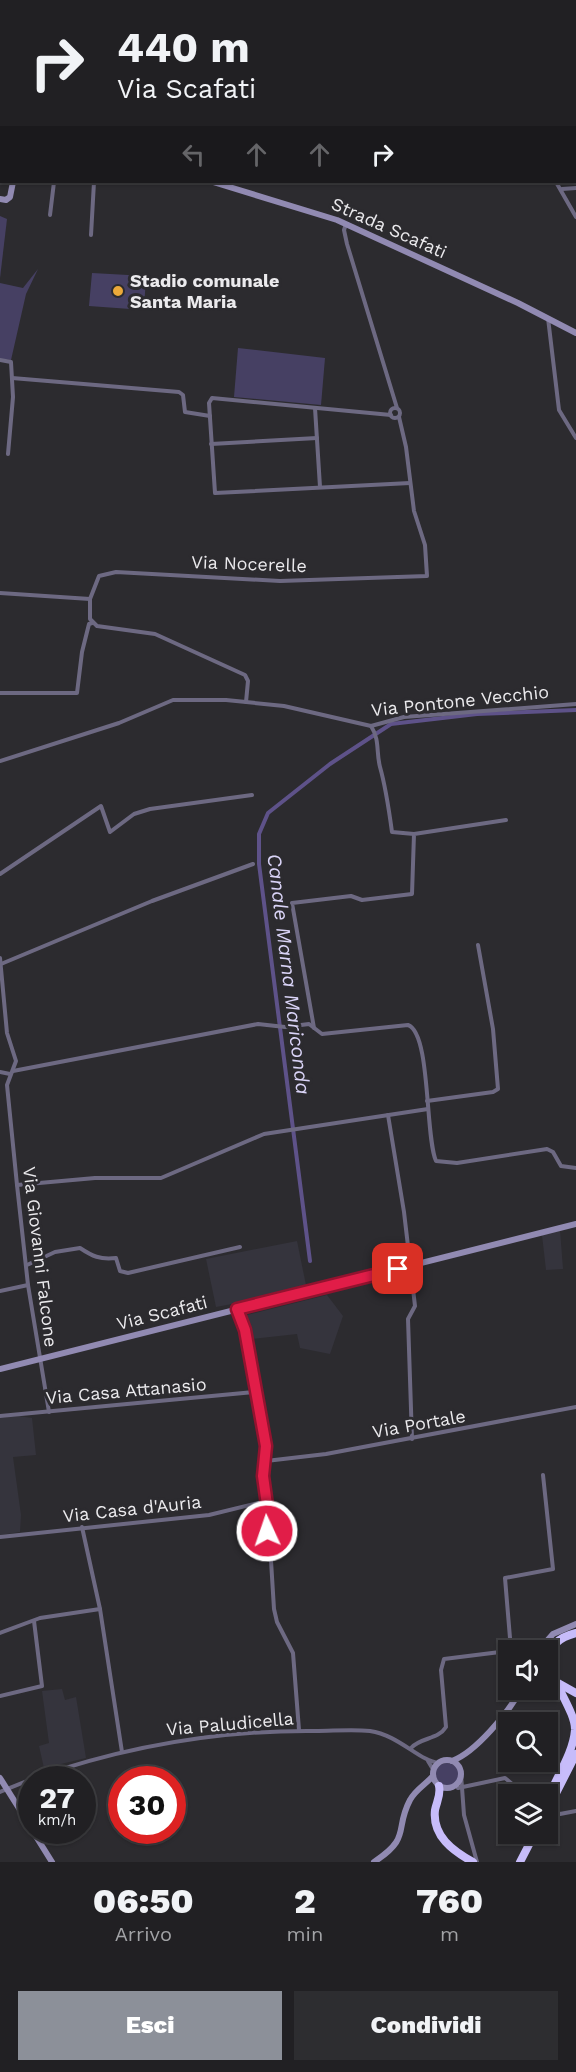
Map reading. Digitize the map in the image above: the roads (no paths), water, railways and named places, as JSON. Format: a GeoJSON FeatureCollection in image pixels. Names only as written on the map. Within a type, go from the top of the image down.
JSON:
{"type":"FeatureCollection","features":[{"type":"Feature","properties":{"kind":"highway"},"geometry":{"type":"LineString","coordinates":[[558,1645],[576,1634]]}},
{"type":"Feature","properties":{"kind":"highway"},"geometry":{"type":"LineString","coordinates":[[558,1682],[564,1688],[576,1693]]}},
{"type":"Feature","properties":{"kind":"highway"},"geometry":{"type":"LineString","coordinates":[[557,1784],[575,1728],[572,1710],[558,1686]]}},
{"type":"Feature","properties":{"kind":"highway"},"geometry":{"type":"LineString","coordinates":[[558,1785],[576,1744]]}},
{"type":"Feature","properties":{"kind":"highway"},"geometry":{"type":"LineString","coordinates":[[558,1789],[576,1754]]}},
{"type":"Feature","properties":{"kind":"highway"},"geometry":{"type":"LineString","coordinates":[[558,1791],[576,1761]]}},
{"type":"Feature","properties":{"kind":"highway"},"geometry":{"type":"LineString","coordinates":[[447,1787],[438,1798],[436,1824],[443,1840],[452,1849],[475,1862]]}},
{"type":"Feature","properties":{"kind":"highway"},"geometry":{"type":"LineString","coordinates":[[515,1862],[524,1844]]}},
{"type":"Feature","properties":{"kind":"highway"},"geometry":{"type":"LineString","coordinates":[[520,1862],[529,1844]]}},
{"type":"Feature","properties":{"kind":"street"},"geometry":{"type":"LineString","coordinates":[[0,199],[6,200],[10,197],[13,183]]}},
{"type":"Feature","properties":{"kind":"street"},"geometry":{"type":"LineString","coordinates":[[50,215],[54,183]]}},
{"type":"Feature","properties":{"kind":"street"},"geometry":{"type":"LineString","coordinates":[[91,235],[94,183]]}},
{"type":"Feature","properties":{"kind":"street","name":"Strada Scafati"},"geometry":{"type":"LineString","coordinates":[[216,183],[311,210],[346,224],[548,317],[576,333]]}},
{"type":"Feature","properties":{"kind":"street"},"geometry":{"type":"LineString","coordinates":[[556,183],[576,217]]}},
{"type":"Feature","properties":{"kind":"street"},"geometry":{"type":"LineString","coordinates":[[561,189],[576,188]]}},
{"type":"Feature","properties":{"kind":"street"},"geometry":{"type":"LineString","coordinates":[[346,224],[344,230],[347,243],[400,412],[410,483],[215,493],[209,401],[213,398],[399,417]]}},
{"type":"Feature","properties":{"kind":"street"},"geometry":{"type":"LineString","coordinates":[[548,317],[559,410],[576,438]]}},
{"type":"Feature","properties":{"kind":"street"},"geometry":{"type":"LineString","coordinates":[[0,360],[11,362],[8,454]]}},
{"type":"Feature","properties":{"kind":"street"},"geometry":{"type":"LineString","coordinates":[[12,378],[180,392],[183,395],[185,412],[210,416]]}},
{"type":"Feature","properties":{"kind":"street"},"geometry":{"type":"LineString","coordinates":[[315,408],[320,487]]}},
{"type":"Feature","properties":{"kind":"street"},"geometry":{"type":"LineString","coordinates":[[391,415],[393,409],[397,408]]}},
{"type":"Feature","properties":{"kind":"street"},"geometry":{"type":"LineString","coordinates":[[211,444],[317,438]]}},
{"type":"Feature","properties":{"kind":"street","name":"Via Nocerelle"},"geometry":{"type":"LineString","coordinates":[[90,599],[97,579],[106,572],[280,581],[425,577],[428,574],[424,545],[414,512],[410,483]]}},
{"type":"Feature","properties":{"kind":"street"},"geometry":{"type":"LineString","coordinates":[[0,593],[90,599],[92,623],[89,624],[82,652],[77,693],[0,693]]}},
{"type":"Feature","properties":{"kind":"street"},"geometry":{"type":"LineString","coordinates":[[92,623],[97,626],[155,634],[245,675],[248,681],[246,702]]}},
{"type":"Feature","properties":{"kind":"street","name":"Via Pontone Vecchio"},"geometry":{"type":"LineString","coordinates":[[0,761],[119,723],[173,700],[246,702],[284,706],[371,727],[404,717],[576,704]]}},
{"type":"Feature","properties":{"kind":"street"},"geometry":{"type":"LineString","coordinates":[[371,727],[378,737],[380,766],[385,780],[392,832],[414,834],[506,820]]}},
{"type":"Feature","properties":{"kind":"street"},"geometry":{"type":"LineString","coordinates":[[0,874],[101,806],[110,832],[134,814],[150,809],[252,795]]}},
{"type":"Feature","properties":{"kind":"street"},"geometry":{"type":"LineString","coordinates":[[314,1029],[292,903],[351,896],[362,900],[412,894],[414,834]]}},
{"type":"Feature","properties":{"kind":"street"},"geometry":{"type":"LineString","coordinates":[[1,964],[152,901],[253,864]]}},
{"type":"Feature","properties":{"kind":"street"},"geometry":{"type":"LineString","coordinates":[[428,1101],[493,1092],[498,1089],[493,1029],[478,945]]}},
{"type":"Feature","properties":{"kind":"street","name":"Via Giovanni Falcone"},"geometry":{"type":"LineString","coordinates":[[0,958],[7,1033],[16,1054],[7,1085],[17,1185],[28,1285],[49,1412]]}},
{"type":"Feature","properties":{"kind":"street"},"geometry":{"type":"LineString","coordinates":[[0,1072],[12,1072],[258,1024],[285,1027],[309,1024],[322,1034],[411,1025],[421,1050],[434,1156],[438,1162],[457,1163],[547,1149],[553,1152],[561,1166],[576,1168]]}},
{"type":"Feature","properties":{"kind":"street"},"geometry":{"type":"LineString","coordinates":[[17,1185],[95,1178],[161,1178],[255,1137],[428,1109]]}},
{"type":"Feature","properties":{"kind":"street"},"geometry":{"type":"LineString","coordinates":[[388,1115],[415,1306],[408,1319],[412,1439]]}},
{"type":"Feature","properties":{"kind":"street","name":"Via Scafati"},"geometry":{"type":"LineString","coordinates":[[0,1369],[576,1224]]}},
{"type":"Feature","properties":{"kind":"street"},"geometry":{"type":"LineString","coordinates":[[27,1265],[55,1252],[80,1248],[93,1256],[104,1259],[116,1258],[120,1271],[128,1273],[240,1247]]}},
{"type":"Feature","properties":{"kind":"street"},"geometry":{"type":"LineString","coordinates":[[0,1291],[28,1285]]}},
{"type":"Feature","properties":{"kind":"street"},"geometry":{"type":"LineString","coordinates":[[237,1309],[245,1330],[254,1392],[266,1446],[263,1476],[275,1614],[293,1653],[299,1730]]}},
{"type":"Feature","properties":{"kind":"street","name":"Via Casa Attanasio"},"geometry":{"type":"LineString","coordinates":[[0,1416],[254,1392]]}},
{"type":"Feature","properties":{"kind":"street","name":"Via Portale"},"geometry":{"type":"LineString","coordinates":[[266,1461],[293,1460],[576,1407]]}},
{"type":"Feature","properties":{"kind":"street"},"geometry":{"type":"LineString","coordinates":[[509,1640],[505,1578],[553,1569],[543,1475]]}},
{"type":"Feature","properties":{"kind":"street","name":"Via Casa d'Auria"},"geometry":{"type":"LineString","coordinates":[[0,1537],[209,1515],[266,1501]]}},
{"type":"Feature","properties":{"kind":"street"},"geometry":{"type":"LineString","coordinates":[[82,1527],[100,1609],[122,1752]]}},
{"type":"Feature","properties":{"kind":"street"},"geometry":{"type":"LineString","coordinates":[[0,1633],[34,1621],[100,1609]]}},
{"type":"Feature","properties":{"kind":"street"},"geometry":{"type":"LineString","coordinates":[[0,1696],[42,1686],[34,1621]]}},
{"type":"Feature","properties":{"kind":"street"},"geometry":{"type":"LineString","coordinates":[[548,1640],[553,1635],[576,1624]]}},
{"type":"Feature","properties":{"kind":"street"},"geometry":{"type":"LineString","coordinates":[[411,1748],[416,1743],[440,1735],[446,1727],[441,1670],[444,1659],[498,1652]]}},
{"type":"Feature","properties":{"kind":"street"},"geometry":{"type":"LineString","coordinates":[[374,1862],[396,1844],[410,1801],[434,1774],[439,1763],[463,1756],[502,1718],[514,1700]]}},
{"type":"Feature","properties":{"kind":"street","name":"Via Paludicella"},"geometry":{"type":"LineString","coordinates":[[75,1766],[122,1752],[212,1735],[299,1730],[370,1731],[393,1738],[428,1760],[439,1763]]}},
{"type":"Feature","properties":{"kind":"street"},"geometry":{"type":"LineString","coordinates":[[447,1787],[460,1780],[463,1756]]}},
{"type":"Feature","properties":{"kind":"street","name":"Via Paludicella"},"geometry":{"type":"LineString","coordinates":[[428,1760],[434,1774]]}},
{"type":"Feature","properties":{"kind":"street"},"geometry":{"type":"LineString","coordinates":[[452,1761],[471,1784]]}},
{"type":"Feature","properties":{"kind":"street"},"geometry":{"type":"LineString","coordinates":[[461,1773],[467,1832],[475,1862]]}},
{"type":"Feature","properties":{"kind":"street"},"geometry":{"type":"LineString","coordinates":[[434,1774],[447,1787],[464,1798]]}},
{"type":"Feature","properties":{"kind":"street"},"geometry":{"type":"LineString","coordinates":[[0,1778],[3,1790],[18,1810]]}},
{"type":"Feature","properties":{"kind":"street"},"geometry":{"type":"LineString","coordinates":[[425,1785],[464,1787],[505,1778],[512,1784]]}},
{"type":"Feature","properties":{"kind":"street","name":"Via Paludicella"},"geometry":{"type":"LineString","coordinates":[[3,1790],[18,1784]]}},
{"type":"Feature","properties":{"kind":"street"},"geometry":{"type":"LineString","coordinates":[[558,1811],[564,1814],[576,1811]]}},
{"type":"Feature","properties":{"kind":"street"},"geometry":{"type":"LineString","coordinates":[[41,1844],[52,1862]]}},
{"type":"Feature","properties":{"kind":"waterway","name":"Canale Marna Mariconda"},"geometry":{"type":"LineString","coordinates":[[310,1261],[259,864],[259,834],[268,813],[330,764],[391,724],[477,714],[576,710]]}},
{"type":"Feature","properties":{"kind":"place","name":"Stadio comunale Santa Maria"},"geometry":{"type":"Point","coordinates":[118,291]}}]}
